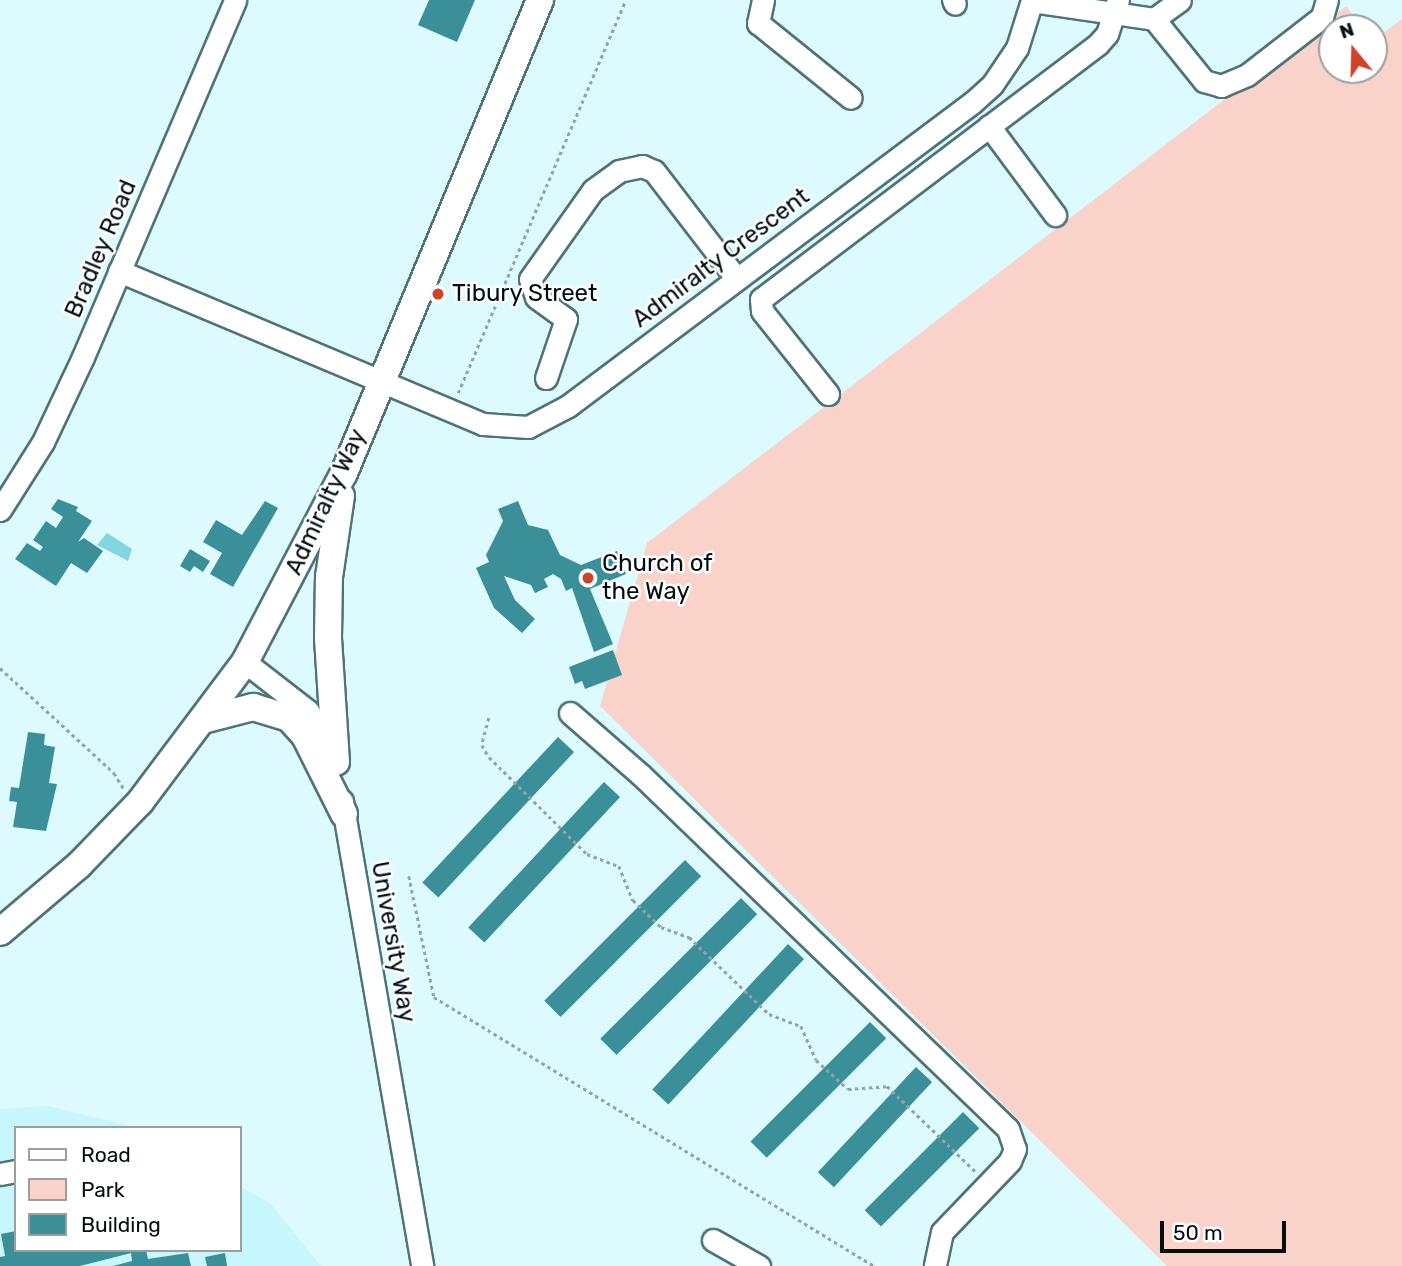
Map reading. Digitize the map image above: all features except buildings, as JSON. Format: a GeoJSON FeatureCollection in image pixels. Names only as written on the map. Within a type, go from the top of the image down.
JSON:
{"type":"FeatureCollection","features":[{"type":"Feature","properties":{"kind":"main road","name":"Admiralty Way"},"geometry":{"type":"LineString","coordinates":[[0,932],[122,821],[207,719],[245,662],[344,473],[379,380],[540,0]]}},
{"type":"Feature","properties":{"kind":"main road"},"geometry":{"type":"LineString","coordinates":[[337,762],[328,638],[329,578],[344,473]]}},
{"type":"Feature","properties":{"kind":"main road"},"geometry":{"type":"LineString","coordinates":[[207,719],[253,707],[268,708],[289,718],[305,736],[344,814]]}},
{"type":"Feature","properties":{"kind":"street","name":"Bradley Road"},"geometry":{"type":"LineString","coordinates":[[0,510],[43,442],[236,0]]}},
{"type":"Feature","properties":{"kind":"street"},"geometry":{"type":"LineString","coordinates":[[763,0],[758,23],[851,98]]}},
{"type":"Feature","properties":{"kind":"street"},"geometry":{"type":"LineString","coordinates":[[1032,0],[1116,6],[1154,19],[1204,80],[1221,86],[1247,75],[1322,17],[1327,0]]}},
{"type":"Feature","properties":{"kind":"street","name":"Admiralty Crescent"},"geometry":{"type":"LineString","coordinates":[[379,380],[493,427],[513,429],[543,422],[992,85],[1017,48],[1032,0]]}},
{"type":"Feature","properties":{"kind":"street"},"geometry":{"type":"LineString","coordinates":[[1154,19],[1180,0]]}},
{"type":"Feature","properties":{"kind":"street"},"geometry":{"type":"LineString","coordinates":[[828,394],[762,311],[761,299],[1104,39],[1116,6]]}},
{"type":"Feature","properties":{"kind":"street"},"geometry":{"type":"LineString","coordinates":[[989,126],[1055,215]]}},
{"type":"Feature","properties":{"kind":"street"},"geometry":{"type":"LineString","coordinates":[[546,378],[566,319],[536,297],[530,279],[593,190],[619,171],[642,166],[654,171],[737,279]]}},
{"type":"Feature","properties":{"kind":"street"},"geometry":{"type":"LineString","coordinates":[[119,271],[379,380]]}},
{"type":"Feature","properties":{"kind":"street","name":"University Way"},"geometry":{"type":"LineString","coordinates":[[245,662],[308,711],[337,762],[422,1266]]}},
{"type":"Feature","properties":{"kind":"street"},"geometry":{"type":"LineString","coordinates":[[570,713],[640,774],[1008,1129],[1015,1149],[1010,1161],[942,1232],[935,1246],[935,1266]]}},
{"type":"Feature","properties":{"kind":"street"},"geometry":{"type":"LineString","coordinates":[[713,1240],[759,1266]]}},
{"type":"Feature","properties":{"kind":"path"},"geometry":{"type":"LineString","coordinates":[[450,410],[626,0]]}},
{"type":"Feature","properties":{"kind":"path"},"geometry":{"type":"LineString","coordinates":[[0,668],[118,778]]}},
{"type":"Feature","properties":{"kind":"path"},"geometry":{"type":"LineString","coordinates":[[489,718],[482,738],[489,757],[587,854],[619,866],[633,900],[661,927],[690,937],[769,1014],[801,1026],[817,1060],[848,1089],[887,1086],[988,1184]]}},
{"type":"Feature","properties":{"kind":"path"},"geometry":{"type":"LineString","coordinates":[[409,876],[434,997],[874,1266]]}},
{"type":"Feature","properties":{"kind":"shaded area"},"geometry":{"type":"Polygon","coordinates":[[[107,533],[132,549],[128,561],[97,545],[107,533]]]}},
{"type":"Feature","properties":{"kind":"shaded area"},"geometry":{"type":"Polygon","coordinates":[[[49,1106],[130,1126],[14,1126],[14,1252],[242,1252],[242,1187],[271,1204],[321,1266],[0,1266],[0,1109],[49,1106]]]}},
{"type":"Feature","properties":{"kind":"green space"},"geometry":{"type":"Polygon","coordinates":[[[1346,6],[1353,14],[1336,14],[1346,6]]]}},
{"type":"Feature","properties":{"kind":"green space"},"geometry":{"type":"Polygon","coordinates":[[[1402,19],[1402,1266],[1167,1266],[600,706],[647,543],[1318,28],[1318,84],[1388,84],[1388,30],[1402,19]]]}},
{"type":"Feature","properties":{"kind":"place","name":"Tibury Street"},"geometry":{"type":"Point","coordinates":[438,294]}},
{"type":"Feature","properties":{"kind":"place","name":"Church of the Way"},"geometry":{"type":"Point","coordinates":[588,578]}}]}
